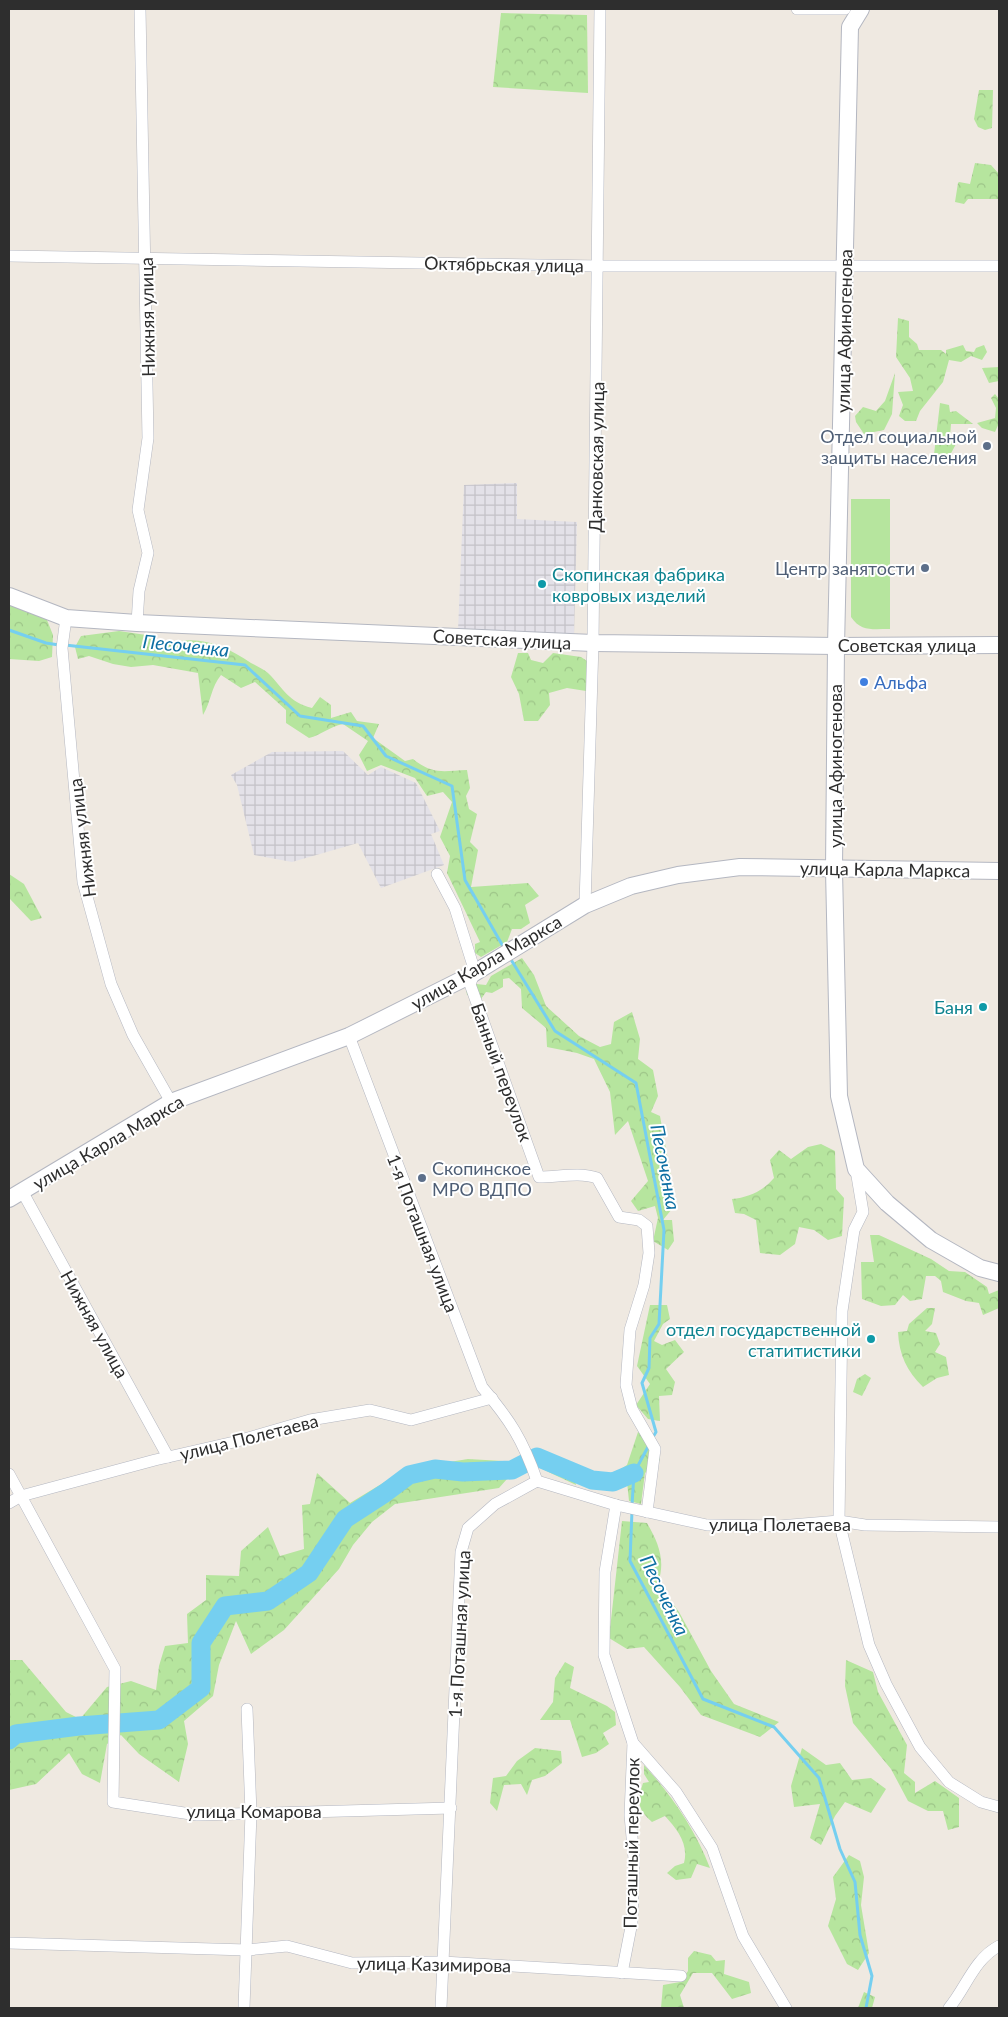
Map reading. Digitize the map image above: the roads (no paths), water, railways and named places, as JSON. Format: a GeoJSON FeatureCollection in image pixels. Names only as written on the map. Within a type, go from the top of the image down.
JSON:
{"type":"FeatureCollection","features":[{"type":"Feature","properties":{"kind":"street","name":"Нижняя улица"},"geometry":{"type":"LineString","coordinates":[[137,623],[139,591],[148,553],[138,510],[148,438],[140,9]]}},
{"type":"Feature","properties":{"kind":"street","name":"Данковская улица"},"geometry":{"type":"LineString","coordinates":[[585,905],[593,643],[599,266],[600,9]]}},
{"type":"Feature","properties":{"kind":"street"},"geometry":{"type":"LineString","coordinates":[[798,9],[845,9]]}},
{"type":"Feature","properties":{"kind":"street","name":"улица Афиногенова"},"geometry":{"type":"LineString","coordinates":[[861,9],[850,27],[836,646],[834,870],[839,1096],[856,1169],[863,1212],[854,1230],[842,1311],[839,1521],[870,1645],[886,1684],[920,1747],[949,1782],[981,1802],[999,1807]]}},
{"type":"Feature","properties":{"kind":"street","name":"Октябрьская улица"},"geometry":{"type":"LineString","coordinates":[[9,256],[599,266],[999,266]]}},
{"type":"Feature","properties":{"kind":"street","name":"Советская улица"},"geometry":{"type":"LineString","coordinates":[[9,596],[66,618],[137,623],[593,643],[836,646],[999,645]]}},
{"type":"Feature","properties":{"kind":"street","name":"Нижняя улица"},"geometry":{"type":"LineString","coordinates":[[66,618],[62,648],[83,882],[110,984],[133,1035],[171,1102]]}},
{"type":"Feature","properties":{"kind":"street","name":"улица Карла Маркса"},"geometry":{"type":"LineString","coordinates":[[15,1195],[171,1102],[349,1036],[475,972],[585,905],[631,886],[678,875],[740,867],[834,870],[999,870]]}},
{"type":"Feature","properties":{"kind":"street","name":"Банный переулок"},"geometry":{"type":"LineString","coordinates":[[437,874],[456,908],[475,972],[470,984],[539,1177],[584,1174],[597,1178],[619,1217],[639,1220],[647,1226],[649,1253],[644,1285],[630,1330],[626,1385],[632,1409],[655,1449],[647,1512]]}},
{"type":"Feature","properties":{"kind":"street","name":"1-я Поташная улица"},"geometry":{"type":"LineString","coordinates":[[349,1036],[482,1387],[506,1416],[526,1448],[537,1481],[494,1504],[468,1528],[461,1552],[441,2008]]}},
{"type":"Feature","properties":{"kind":"street"},"geometry":{"type":"LineString","coordinates":[[856,1169],[887,1203],[931,1240],[980,1268],[999,1273]]}},
{"type":"Feature","properties":{"kind":"street","name":"Нижняя улица"},"geometry":{"type":"LineString","coordinates":[[15,1195],[168,1457]]}},
{"type":"Feature","properties":{"kind":"street","name":"улица Полетаева"},"geometry":{"type":"LineString","coordinates":[[9,1503],[21,1496],[168,1457],[234,1442],[310,1420],[370,1410],[411,1420],[492,1398]]}},
{"type":"Feature","properties":{"kind":"street","name":"улица Комарова"},"geometry":{"type":"LineString","coordinates":[[9,1474],[115,1669],[113,1802],[197,1815],[451,1808]]}},
{"type":"Feature","properties":{"kind":"street","name":"улица Полетаева"},"geometry":{"type":"LineString","coordinates":[[537,1481],[616,1505],[707,1525],[779,1526],[839,1521],[875,1525],[999,1527]]}},
{"type":"Feature","properties":{"kind":"street"},"geometry":{"type":"LineString","coordinates":[[616,1505],[605,1572],[604,1656],[633,1743],[676,1792],[712,1848],[743,1936],[786,2008]]}},
{"type":"Feature","properties":{"kind":"street"},"geometry":{"type":"LineString","coordinates":[[244,2008],[251,1813],[247,1709]]}},
{"type":"Feature","properties":{"kind":"street","name":"Поташный переулок"},"geometry":{"type":"LineString","coordinates":[[622,1972],[632,1922],[634,1859],[630,1815],[633,1743]]}},
{"type":"Feature","properties":{"kind":"street","name":"улица Казимирова"},"geometry":{"type":"LineString","coordinates":[[9,1943],[247,1950],[286,1946],[352,1963],[443,1962],[681,1976]]}},
{"type":"Feature","properties":{"kind":"street"},"geometry":{"type":"LineString","coordinates":[[949,2008],[972,1972],[992,1950],[999,1946]]}},
{"type":"Feature","properties":{"kind":"waterway","name":"Песоченка"},"geometry":{"type":"LineString","coordinates":[[9,630],[46,643],[59,645]]}},
{"type":"Feature","properties":{"kind":"waterway","name":"Песоченка"},"geometry":{"type":"LineString","coordinates":[[65,645],[245,665],[300,716],[363,726],[386,756],[452,786],[465,880],[504,948]]}},
{"type":"Feature","properties":{"kind":"waterway","name":"Песоченка"},"geometry":{"type":"LineString","coordinates":[[510,958],[555,1031],[636,1083],[664,1230],[659,1324],[650,1338],[649,1368],[642,1383],[656,1432],[653,1437]]}},
{"type":"Feature","properties":{"kind":"waterway","name":"Песоченка"},"geometry":{"type":"LineString","coordinates":[[632,1505],[634,1473],[649,1445]]}},
{"type":"Feature","properties":{"kind":"waterway"},"geometry":{"type":"LineString","coordinates":[[9,1740],[16,1734],[79,1726],[159,1720],[201,1688],[201,1643],[225,1606],[268,1601],[309,1573],[345,1519],[409,1475],[435,1469],[463,1472],[512,1470],[537,1457],[592,1480],[613,1482],[634,1473]]}},
{"type":"Feature","properties":{"kind":"waterway","name":"Песоченка"},"geometry":{"type":"LineString","coordinates":[[632,1511],[630,1561],[703,1699],[774,1727],[819,1778],[840,1849],[855,1882],[860,1935],[872,1976],[866,2008]]}},
{"type":"Feature","properties":{"kind":"place","name":"Отдел социальной защиты населения"},"geometry":{"type":"Point","coordinates":[987,446]}},
{"type":"Feature","properties":{"kind":"place","name":"Центр занятости"},"geometry":{"type":"Point","coordinates":[925,568]}},
{"type":"Feature","properties":{"kind":"place","name":"Скопинская фабрика ковровых изделий"},"geometry":{"type":"Point","coordinates":[542,584]}},
{"type":"Feature","properties":{"kind":"place","name":"Альфа"},"geometry":{"type":"Point","coordinates":[864,682]}},
{"type":"Feature","properties":{"kind":"place","name":"Баня"},"geometry":{"type":"Point","coordinates":[983,1007]}},
{"type":"Feature","properties":{"kind":"place","name":"Скопинское МРО ВДПО"},"geometry":{"type":"Point","coordinates":[422,1178]}},
{"type":"Feature","properties":{"kind":"place","name":"отдел государственной статитистики"},"geometry":{"type":"Point","coordinates":[871,1339]}}]}
